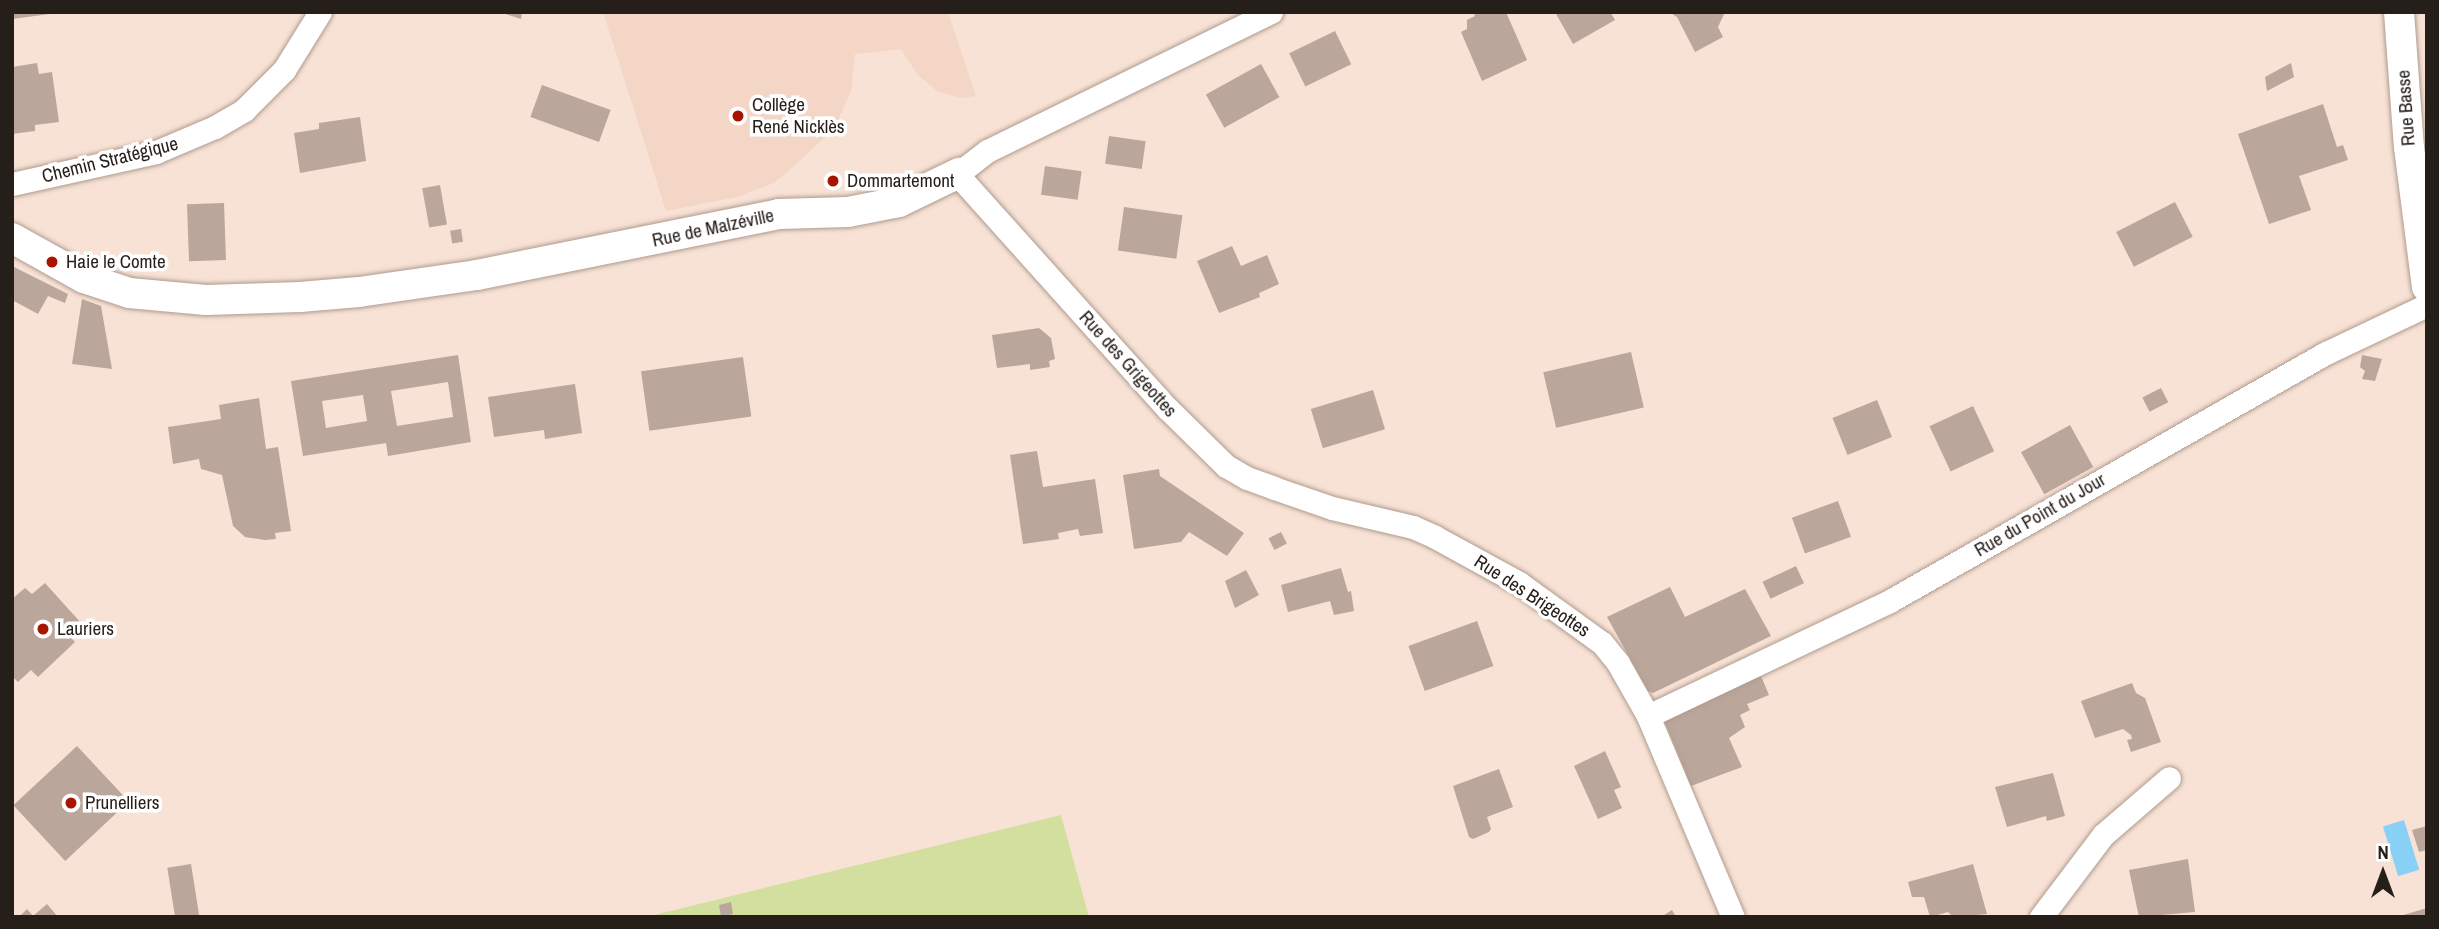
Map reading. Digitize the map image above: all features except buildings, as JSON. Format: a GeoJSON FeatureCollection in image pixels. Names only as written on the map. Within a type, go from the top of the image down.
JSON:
{"type":"FeatureCollection","features":[{"type":"Feature","properties":{"kind":"street","name":"Chemin Stratégique"},"geometry":{"type":"LineString","coordinates":[[12,184],[156,152],[215,127],[244,110],[284,70],[297,54],[320,12]]}},
{"type":"Feature","properties":{"kind":"street","name":"Rue de Malzéville"},"geometry":{"type":"LineString","coordinates":[[12,238],[52,262],[113,288],[148,296],[218,300],[312,296],[411,285],[603,251],[779,214],[848,212],[899,202],[960,173],[987,151],[1271,12]]}},
{"type":"Feature","properties":{"kind":"street","name":"Rue Basse"},"geometry":{"type":"LineString","coordinates":[[2399,12],[2409,147],[2427,287]]}},
{"type":"Feature","properties":{"kind":"street","name":"Rue des Grigeottes"},"geometry":{"type":"LineString","coordinates":[[960,173],[978,198],[1210,454],[1247,478],[1332,508]]}},
{"type":"Feature","properties":{"kind":"street","name":"Rue du Point du Jour"},"geometry":{"type":"LineString","coordinates":[[1648,716],[1888,603],[2312,360],[2427,305]]}},
{"type":"Feature","properties":{"kind":"street","name":"Rue des Brigeottes"},"geometry":{"type":"LineString","coordinates":[[1332,508],[1413,527],[1519,583],[1602,643],[1618,663],[1648,716],[1733,917]]}},
{"type":"Feature","properties":{"kind":"street"},"geometry":{"type":"LineString","coordinates":[[2041,917],[2104,835],[2169,778]]}},
{"type":"Feature","properties":{"kind":"shaded area","name":"Collège René Nicklès"},"geometry":{"type":"Polygon","coordinates":[[[603,12],[948,12],[976,96],[960,98],[937,91],[917,74],[901,49],[855,54],[851,91],[834,129],[784,175],[774,183],[737,197],[666,211],[603,12]]]}},
{"type":"Feature","properties":{"kind":"green space"},"geometry":{"type":"Polygon","coordinates":[[[1061,815],[1089,917],[646,917],[1061,815]]]}},
{"type":"Feature","properties":{"kind":"water"},"geometry":{"type":"Polygon","coordinates":[[[2404,820],[2419,870],[2398,876],[2383,826],[2404,820]]]}},
{"type":"Feature","properties":{"kind":"place","name":"Collège René Nicklès"},"geometry":{"type":"Point","coordinates":[738,116]}},
{"type":"Feature","properties":{"kind":"place","name":"Dommartemont"},"geometry":{"type":"Point","coordinates":[833,181]}},
{"type":"Feature","properties":{"kind":"place","name":"Haie le Comte"},"geometry":{"type":"Point","coordinates":[52,262]}},
{"type":"Feature","properties":{"kind":"place","name":"Lauriers"},"geometry":{"type":"Point","coordinates":[43,629]}},
{"type":"Feature","properties":{"kind":"place","name":"Prunelliers"},"geometry":{"type":"Point","coordinates":[71,803]}}]}
